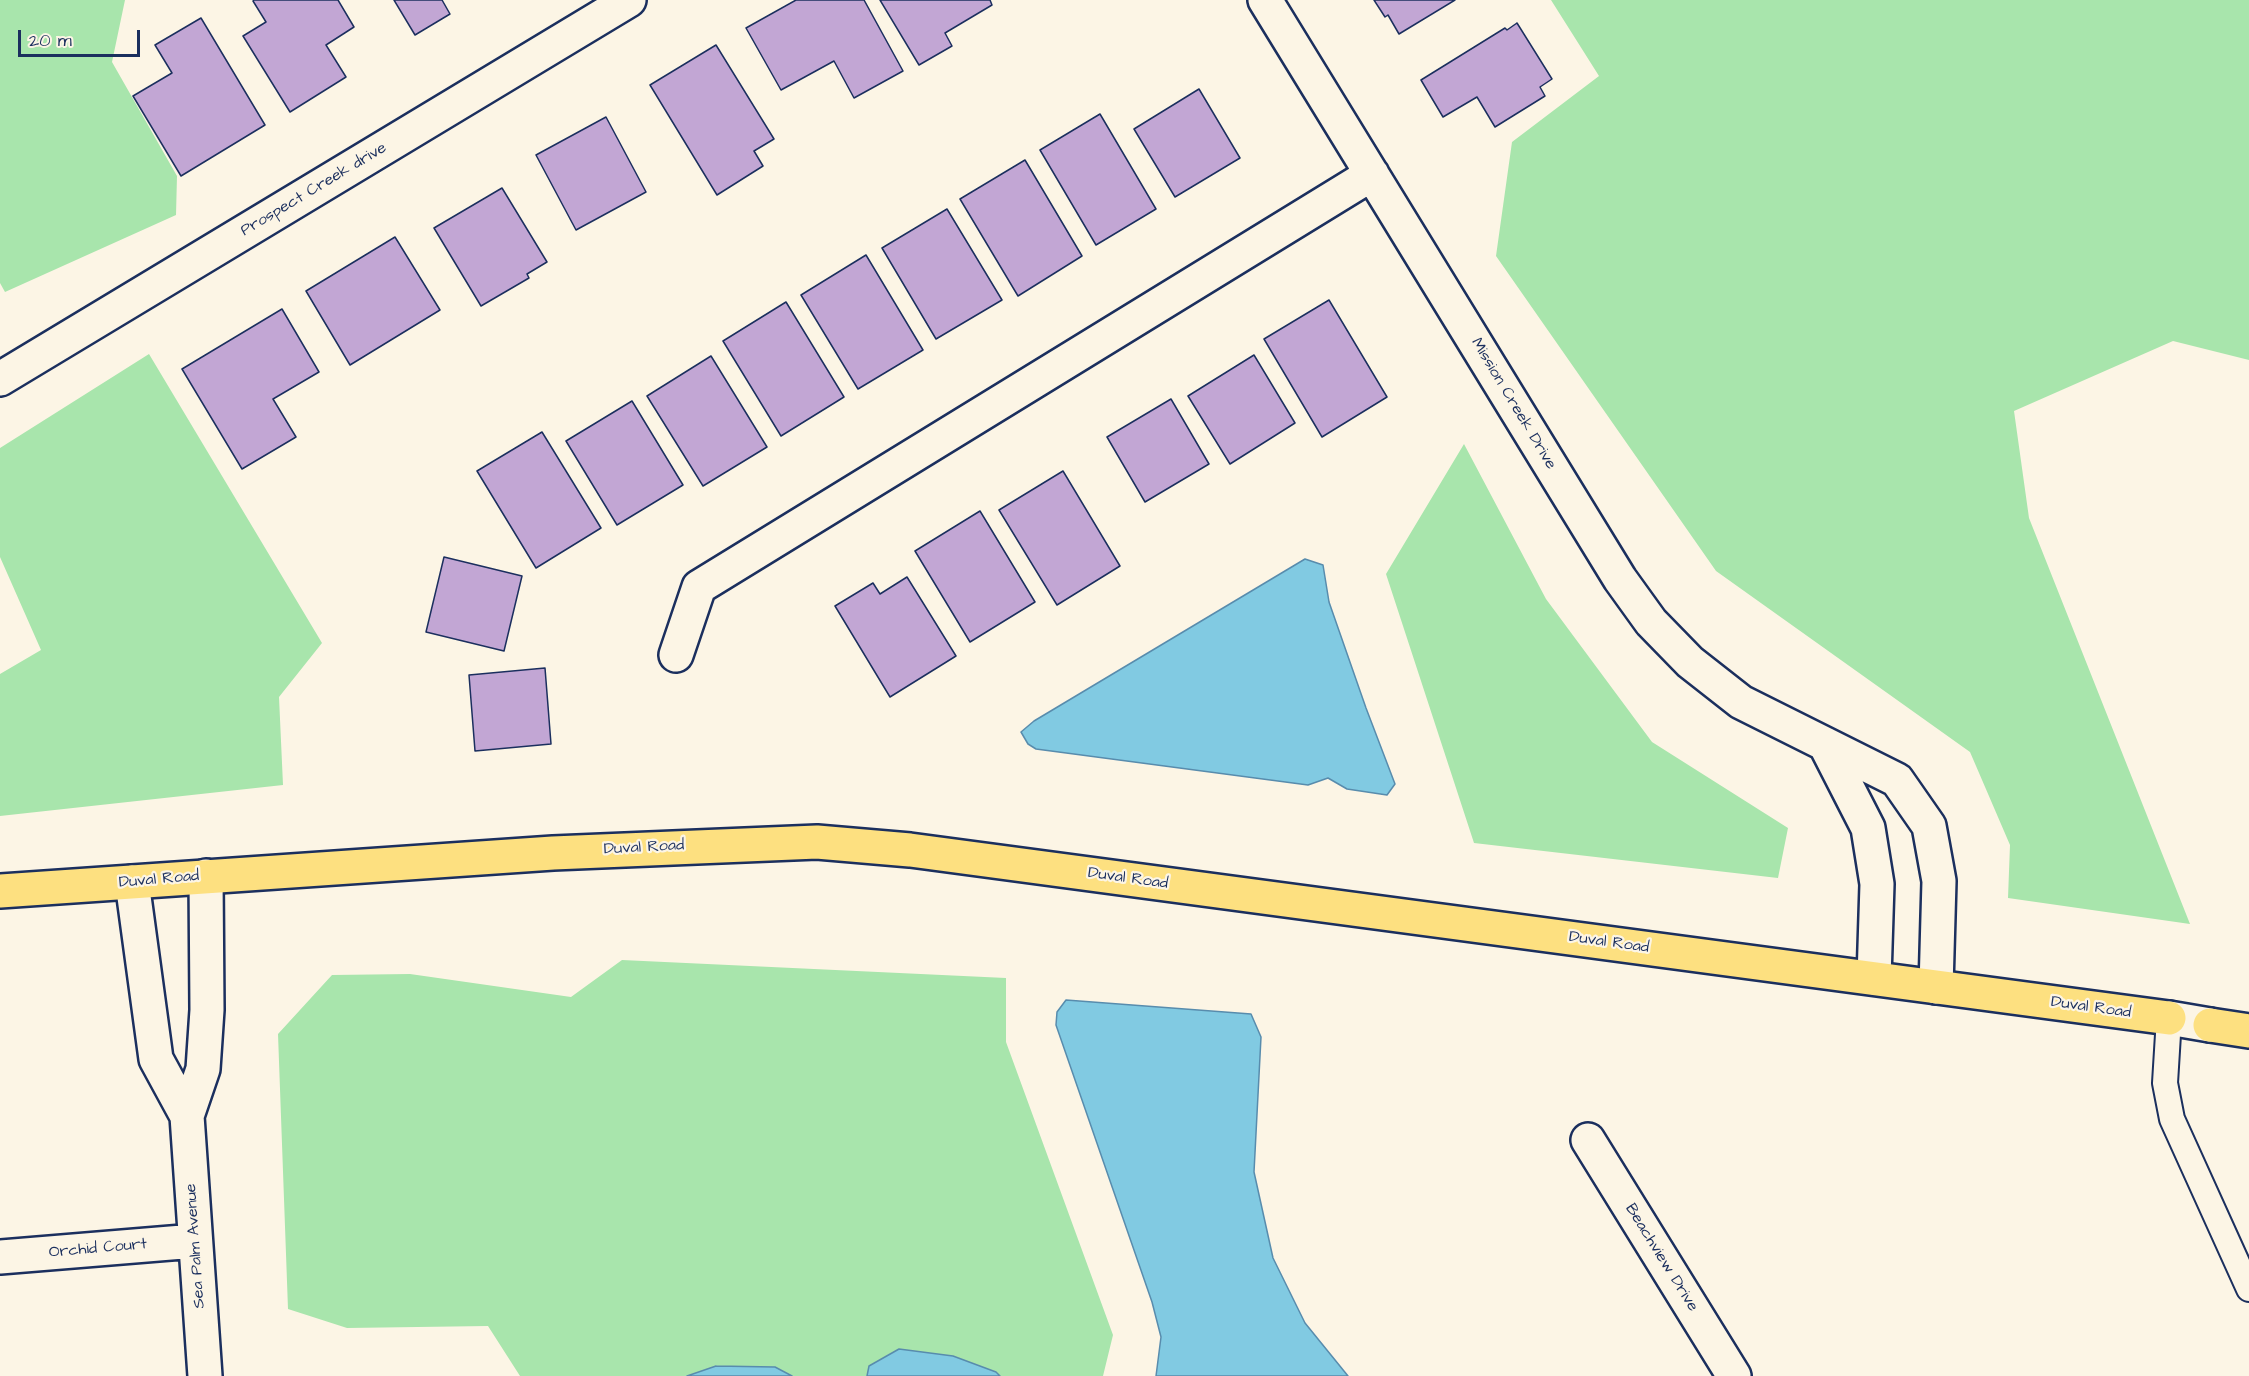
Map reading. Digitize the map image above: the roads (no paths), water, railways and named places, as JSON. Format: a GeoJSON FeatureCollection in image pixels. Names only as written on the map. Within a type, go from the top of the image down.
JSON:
{"type":"FeatureCollection","features":[{"type":"Feature","properties":{"kind":"main road","name":"Duval Road"},"geometry":{"type":"LineString","coordinates":[[0,891],[575,852],[817,842],[922,852],[2169,1018]]}},
{"type":"Feature","properties":{"kind":"main road","name":"Duval Road"},"geometry":{"type":"LineString","coordinates":[[2210,1025],[2249,1030]]}},
{"type":"Feature","properties":{"kind":"street","name":"Prospect Creek drive"},"geometry":{"type":"LineString","coordinates":[[0,379],[628,0]]}},
{"type":"Feature","properties":{"kind":"street","name":"Mission Creek Drive"},"geometry":{"type":"LineString","coordinates":[[1265,0],[1620,579],[1651,622],[1690,662],[1741,702],[1897,780],[1929,826],[1940,881],[1936,987]]}},
{"type":"Feature","properties":{"kind":"street"},"geometry":{"type":"LineString","coordinates":[[676,655],[699,587],[1372,174]]}},
{"type":"Feature","properties":{"kind":"street"},"geometry":{"type":"LineString","coordinates":[[1825,744],[1868,828],[1877,884],[1874,978]]}},
{"type":"Feature","properties":{"kind":"street","name":"Sea Palm Avenue"},"geometry":{"type":"LineString","coordinates":[[205,1376],[187,1116],[203,1070],[207,1011],[206,876]]}},
{"type":"Feature","properties":{"kind":"street","name":"Sea Palm Avenue"},"geometry":{"type":"LineString","coordinates":[[132,882],[156,1059],[187,1116]]}},
{"type":"Feature","properties":{"kind":"street","name":"Duval Road"},"geometry":{"type":"LineString","coordinates":[[2169,1018],[2210,1025]]}},
{"type":"Feature","properties":{"kind":"street","name":"Beachview Drive"},"geometry":{"type":"LineString","coordinates":[[1588,1140],[1734,1376]]}},
{"type":"Feature","properties":{"kind":"street","name":"Orchid Court"},"geometry":{"type":"LineString","coordinates":[[0,1257],[195,1241]]}},
{"type":"Feature","properties":{"kind":"lane"},"geometry":{"type":"LineString","coordinates":[[2169,1018],[2165,1083],[2172,1119],[2249,1289]]}},
{"type":"Feature","properties":{"kind":"water"},"geometry":{"type":"Polygon","coordinates":[[[1305,559],[1323,565],[1329,602],[1395,784],[1387,795],[1347,789],[1328,778],[1308,785],[1036,749],[1028,744],[1021,732],[1034,721],[1305,559]]]}},
{"type":"Feature","properties":{"kind":"water"},"geometry":{"type":"Polygon","coordinates":[[[1066,1000],[1251,1014],[1261,1037],[1254,1172],[1273,1258],[1305,1323],[1348,1376],[1156,1376],[1161,1337],[1152,1302],[1056,1025],[1057,1012],[1066,1000]]]}},
{"type":"Feature","properties":{"kind":"water"},"geometry":{"type":"Polygon","coordinates":[[[899,1349],[953,1356],[996,1372],[1000,1376],[867,1376],[869,1366],[899,1349]]]}},
{"type":"Feature","properties":{"kind":"water"},"geometry":{"type":"Polygon","coordinates":[[[716,1366],[775,1367],[792,1376],[687,1376],[716,1366]]]}}]}
